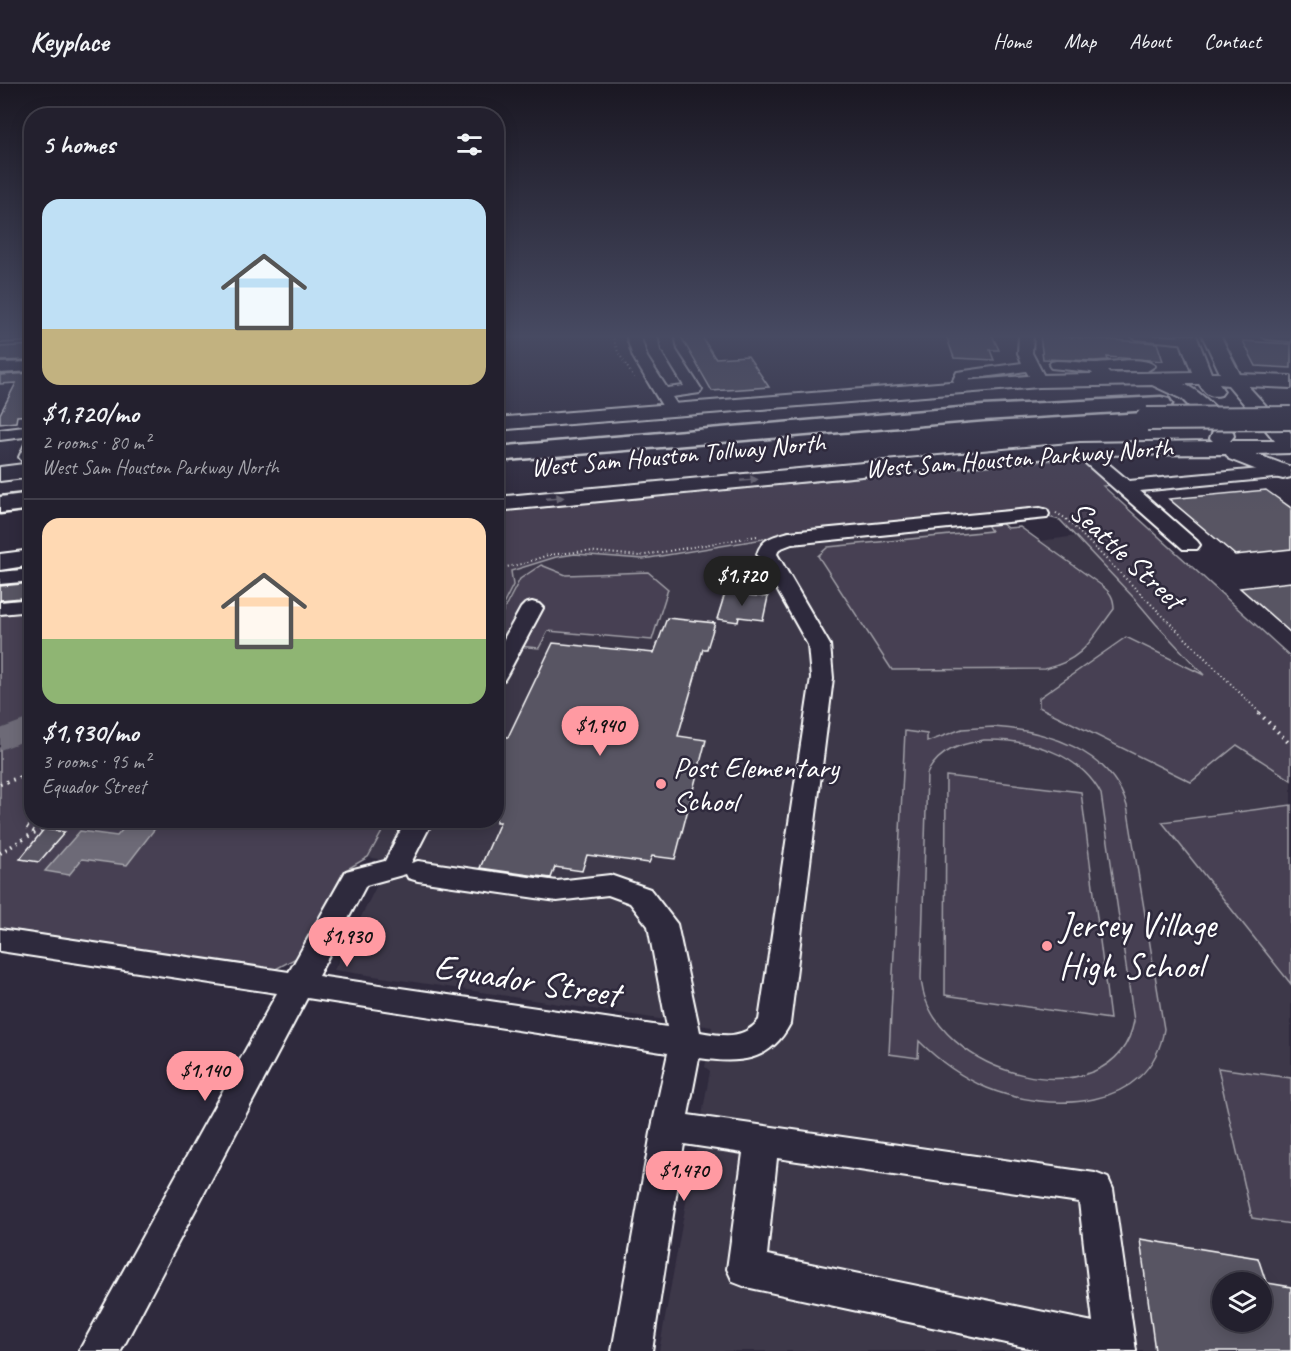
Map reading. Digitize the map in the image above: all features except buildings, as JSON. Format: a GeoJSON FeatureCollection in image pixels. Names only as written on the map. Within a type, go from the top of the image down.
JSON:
{"type":"FeatureCollection","features":[{"type":"Feature","properties":{"kind":"highway","name":"West Sam Houston Tollway North"},"geometry":{"type":"LineString","coordinates":[[504,453],[983,413],[1154,411],[1291,404]]}},
{"type":"Feature","properties":{"kind":"highway","name":"West Sam Houston Tollway North"},"geometry":{"type":"LineString","coordinates":[[504,470],[1154,411],[1291,418]]}},
{"type":"Feature","properties":{"kind":"highway"},"geometry":{"type":"LineString","coordinates":[[0,505],[24,502]]}},
{"type":"Feature","properties":{"kind":"highway"},"geometry":{"type":"LineString","coordinates":[[0,525],[24,521]]}},
{"type":"Feature","properties":{"kind":"main road"},"geometry":{"type":"LineString","coordinates":[[504,423],[667,401],[813,394]]}},
{"type":"Feature","properties":{"kind":"main road"},"geometry":{"type":"LineString","coordinates":[[1191,394],[1223,430],[1224,436],[1196,446]]}},
{"type":"Feature","properties":{"kind":"main road"},"geometry":{"type":"LineString","coordinates":[[1217,394],[1260,446]]}},
{"type":"Feature","properties":{"kind":"main road"},"geometry":{"type":"LineString","coordinates":[[1245,394],[1291,447]]}},
{"type":"Feature","properties":{"kind":"main road"},"geometry":{"type":"LineString","coordinates":[[1270,394],[1291,418]]}},
{"type":"Feature","properties":{"kind":"main road"},"geometry":{"type":"LineString","coordinates":[[1196,446],[1240,455],[1287,475]]}},
{"type":"Feature","properties":{"kind":"main road","name":"West Sam Houston Parkway North"},"geometry":{"type":"LineString","coordinates":[[504,503],[1080,449],[1196,446],[1291,447]]}},
{"type":"Feature","properties":{"kind":"main road"},"geometry":{"type":"LineString","coordinates":[[0,474],[24,461]]}},
{"type":"Feature","properties":{"kind":"main road"},"geometry":{"type":"LineString","coordinates":[[0,562],[24,566]]}},
{"type":"Feature","properties":{"kind":"street"},"geometry":{"type":"LineString","coordinates":[[663,394],[667,401],[684,394]]}},
{"type":"Feature","properties":{"kind":"street"},"geometry":{"type":"LineString","coordinates":[[0,435],[24,432]]}},
{"type":"Feature","properties":{"kind":"street"},"geometry":{"type":"LineString","coordinates":[[1260,446],[1287,475]]}},
{"type":"Feature","properties":{"kind":"street"},"geometry":{"type":"LineString","coordinates":[[1080,449],[1190,545]]}},
{"type":"Feature","properties":{"kind":"street"},"geometry":{"type":"LineString","coordinates":[[1125,488],[1287,475]]}},
{"type":"Feature","properties":{"kind":"street","name":"Equador Street"},"geometry":{"type":"LineString","coordinates":[[0,940],[686,1044],[727,1049],[748,1048],[765,1039],[774,1024],[822,678],[819,645],[767,554],[770,545],[789,538],[1045,512]]}},
{"type":"Feature","properties":{"kind":"street"},"geometry":{"type":"LineString","coordinates":[[0,578],[24,569]]}},
{"type":"Feature","properties":{"kind":"street"},"geometry":{"type":"LineString","coordinates":[[0,608],[24,606]]}},
{"type":"Feature","properties":{"kind":"street"},"geometry":{"type":"LineString","coordinates":[[504,660],[532,608]]}},
{"type":"Feature","properties":{"kind":"street"},"geometry":{"type":"LineString","coordinates":[[99,1351],[356,878],[395,868],[416,828]]}},
{"type":"Feature","properties":{"kind":"street"},"geometry":{"type":"LineString","coordinates":[[418,871],[557,891],[610,885],[640,896],[662,924],[686,1044],[669,1127],[632,1351]]}},
{"type":"Feature","properties":{"kind":"street"},"geometry":{"type":"LineString","coordinates":[[669,1127],[762,1140],[1095,1189],[1116,1349],[746,1269],[762,1140]]}},
{"type":"Feature","properties":{"kind":"path","name":"Seattle Street"},"geometry":{"type":"LineString","coordinates":[[1045,512],[1065,518],[1291,745]]}},
{"type":"Feature","properties":{"kind":"path"},"geometry":{"type":"LineString","coordinates":[[504,567],[548,555],[586,551],[639,556],[766,535]]}},
{"type":"Feature","properties":{"kind":"path"},"geometry":{"type":"LineString","coordinates":[[0,784],[24,776]]}},
{"type":"Feature","properties":{"kind":"path"},"geometry":{"type":"LineString","coordinates":[[29,828],[35,832]]}},
{"type":"Feature","properties":{"kind":"path"},"geometry":{"type":"LineString","coordinates":[[0,854],[42,828]]}},
{"type":"Feature","properties":{"kind":"shaded area"},"geometry":{"type":"Polygon","coordinates":[[[1079,458],[1111,485],[1103,486],[1291,657],[1291,780],[1237,745],[1191,782],[1039,707],[1039,698],[1126,637],[1204,675],[1060,520],[1033,513],[787,535],[643,559],[575,554],[556,557],[511,571],[513,585],[504,603],[504,509],[1079,458]]]}},
{"type":"Feature","properties":{"kind":"shaded area","name":"Jersey Village High School"},"geometry":{"type":"Polygon","coordinates":[[[994,517],[1007,528],[1020,527],[1040,541],[1076,536],[1220,691],[1237,745],[1291,780],[1291,1351],[659,1351],[710,1071],[705,1067],[712,1027],[334,970],[379,881],[387,878],[378,859],[368,857],[384,828],[504,828],[504,603],[513,585],[511,571],[556,557],[575,554],[643,559],[787,535],[994,517]]]}},
{"type":"Feature","properties":{"kind":"shaded area"},"geometry":{"type":"Polygon","coordinates":[[[1000,522],[1007,528],[1020,527],[1101,585],[1112,598],[1114,609],[1086,647],[1058,665],[1045,669],[892,670],[818,556],[828,547],[991,531],[986,523],[1000,522]]]}},
{"type":"Feature","properties":{"kind":"shaded area"},"geometry":{"type":"Polygon","coordinates":[[[541,565],[566,575],[648,572],[668,589],[652,640],[548,631],[539,648],[504,645],[504,610],[520,579],[541,565]]]}},
{"type":"Feature","properties":{"kind":"shaded area"},"geometry":{"type":"Polygon","coordinates":[[[24,611],[24,725],[0,736],[0,613],[24,611]]]}},
{"type":"Feature","properties":{"kind":"shaded area"},"geometry":{"type":"Polygon","coordinates":[[[993,727],[1013,729],[1054,739],[1091,757],[1107,770],[1119,787],[1127,806],[1164,1029],[1155,1056],[1140,1077],[1119,1091],[1094,1099],[1067,1102],[1039,1101],[1012,1096],[977,1084],[951,1068],[919,1041],[918,1058],[889,1054],[905,731],[927,734],[927,742],[962,729],[993,727]],[[984,740],[951,750],[937,759],[927,774],[921,978],[932,1012],[955,1041],[987,1062],[1023,1075],[1060,1078],[1094,1071],[1120,1052],[1134,1021],[1101,794],[1080,768],[1066,758],[1035,746],[1001,740],[984,740]]]}},
{"type":"Feature","properties":{"kind":"shaded area"},"geometry":{"type":"Polygon","coordinates":[[[24,737],[24,828],[384,828],[368,857],[344,871],[298,957],[274,970],[0,928],[0,748],[24,737]]]}},
{"type":"Feature","properties":{"kind":"shaded area"},"geometry":{"type":"Polygon","coordinates":[[[946,776],[1081,792],[1110,1019],[945,995],[946,776]]]}},
{"type":"Feature","properties":{"kind":"shaded area"},"geometry":{"type":"Polygon","coordinates":[[[1291,805],[1291,984],[1162,822],[1291,805]]]}},
{"type":"Feature","properties":{"kind":"shaded area"},"geometry":{"type":"Polygon","coordinates":[[[124,828],[155,828],[127,865],[82,859],[69,875],[45,871],[80,831],[117,836],[124,828]]]}},
{"type":"Feature","properties":{"kind":"shaded area"},"geometry":{"type":"Polygon","coordinates":[[[1218,1068],[1291,1078],[1291,1224],[1252,1218],[1218,1068]]]}},
{"type":"Feature","properties":{"kind":"waterway"},"geometry":{"type":"LineString","coordinates":[[0,741],[24,730]]}},
{"type":"Feature","properties":{"kind":"place","name":"Post Elementary School"},"geometry":{"type":"Point","coordinates":[661,784]}},
{"type":"Feature","properties":{"kind":"place","name":"Jersey Village High School"},"geometry":{"type":"Point","coordinates":[1047,946]}}]}
